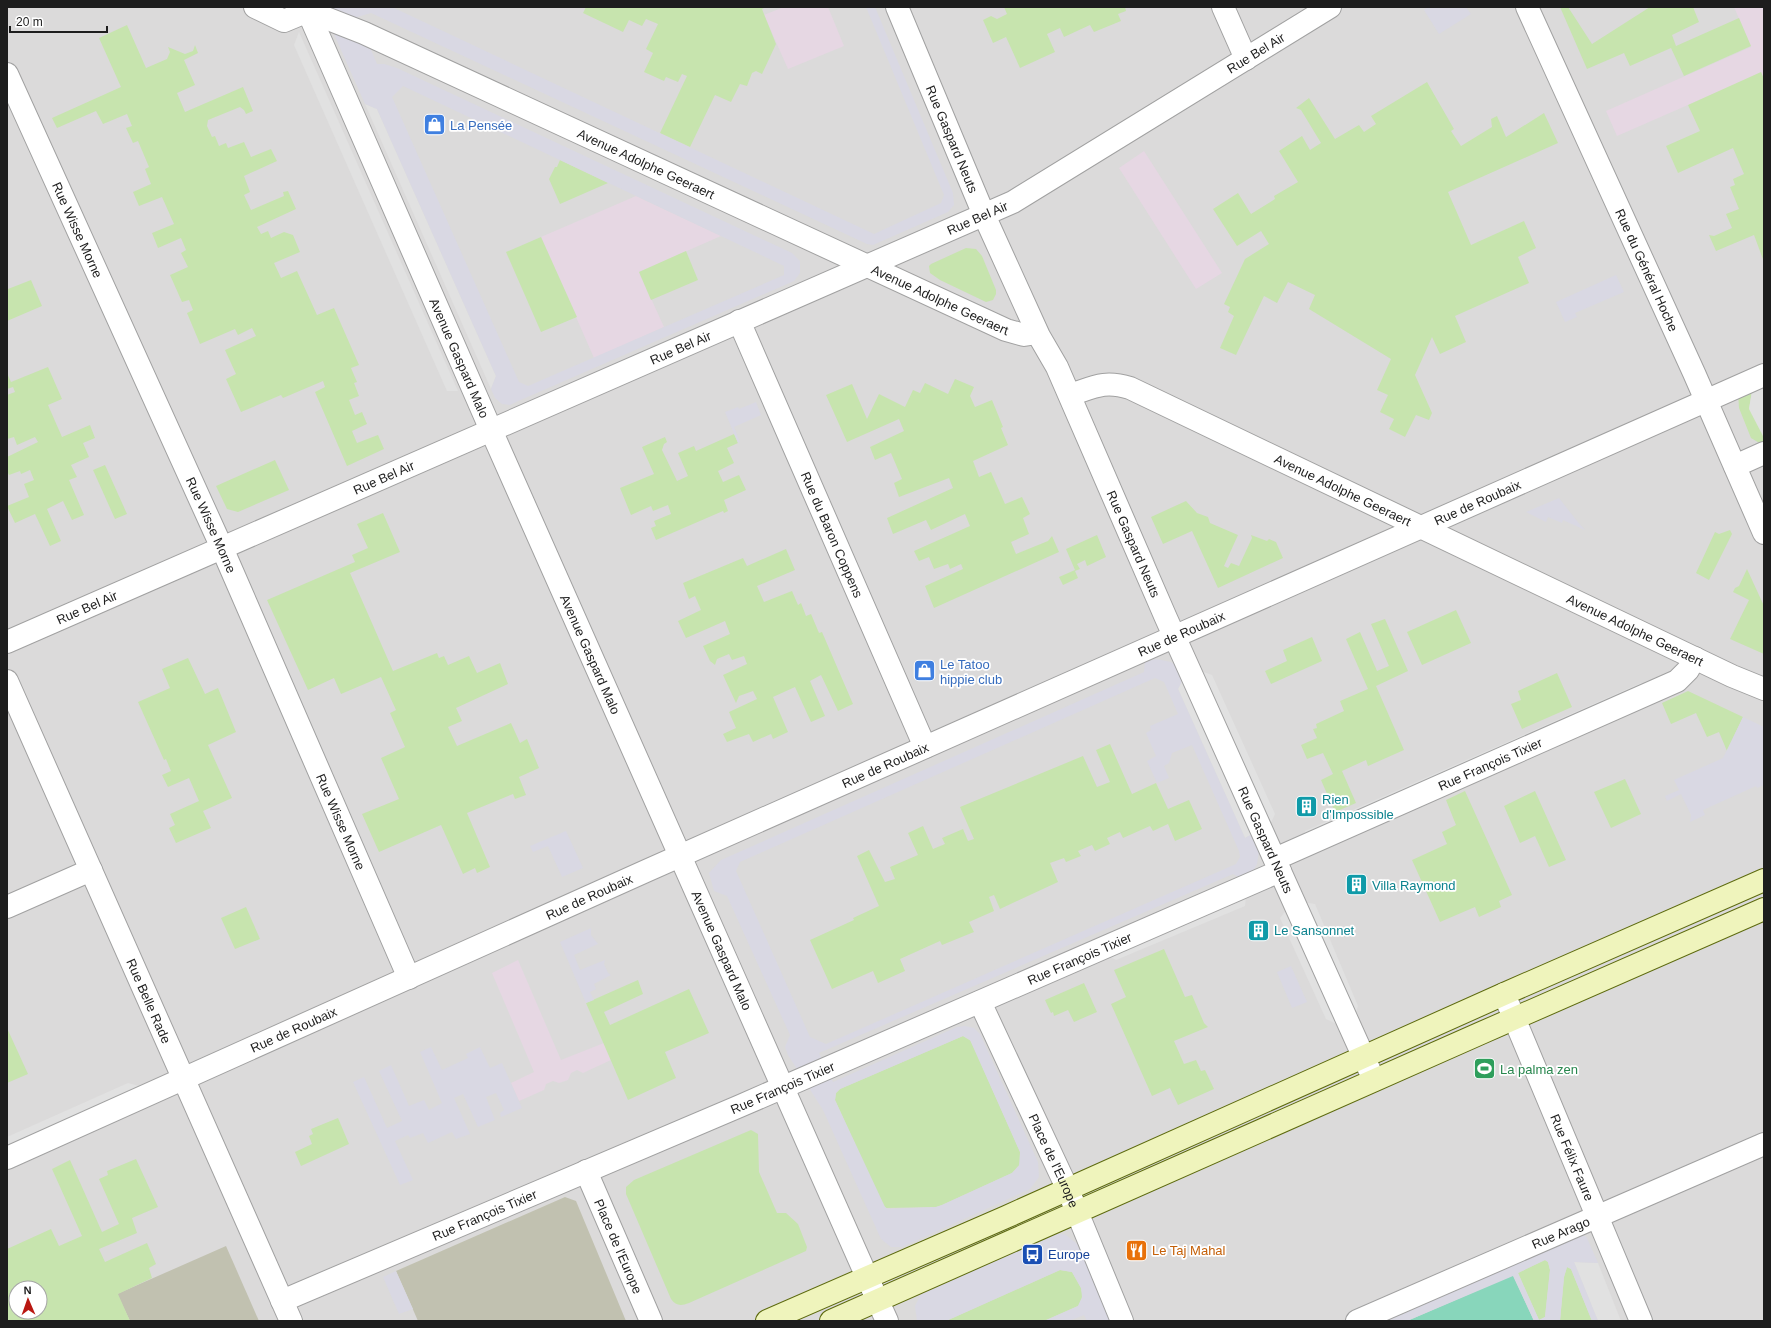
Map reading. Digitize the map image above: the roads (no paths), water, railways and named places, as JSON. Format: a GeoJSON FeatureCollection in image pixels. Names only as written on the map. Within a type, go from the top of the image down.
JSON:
{"type":"FeatureCollection","features":[{"type":"Feature","properties":{"kind":"main road"},"geometry":{"type":"LineString","coordinates":[[767,1321],[1068,1190],[1504,994],[1764,880]]}},
{"type":"Feature","properties":{"kind":"main road"},"geometry":{"type":"LineString","coordinates":[[831,1321],[1514,1018],[1764,909]]}},
{"type":"Feature","properties":{"kind":"street"},"geometry":{"type":"LineString","coordinates":[[255,7],[284,21],[307,9]]}},
{"type":"Feature","properties":{"kind":"street","name":"Rue Gaspard Neuts"},"geometry":{"type":"LineString","coordinates":[[897,7],[984,215],[1037,332],[1057,367],[1070,395],[1175,636],[1374,1080]]}},
{"type":"Feature","properties":{"kind":"street"},"geometry":{"type":"LineString","coordinates":[[1223,7],[1246,59]]}},
{"type":"Feature","properties":{"kind":"street","name":"Rue Bel Air"},"geometry":{"type":"LineString","coordinates":[[7,642],[1013,202],[1330,7]]}},
{"type":"Feature","properties":{"kind":"street","name":"Rue du Général Hoche"},"geometry":{"type":"LineString","coordinates":[[1527,7],[1706,400],[1764,533]]}},
{"type":"Feature","properties":{"kind":"street","name":"Avenue Adolphe Geeraert"},"geometry":{"type":"LineString","coordinates":[[307,9],[364,33],[1006,330],[1024,335],[1037,332]]}},
{"type":"Feature","properties":{"kind":"street","name":"Avenue Gaspard Malo"},"geometry":{"type":"LineString","coordinates":[[307,9],[491,430],[887,1321]]}},
{"type":"Feature","properties":{"kind":"street","name":"Rue Wisse Morne"},"geometry":{"type":"LineString","coordinates":[[7,74],[222,548],[409,978]]}},
{"type":"Feature","properties":{"kind":"street","name":"Rue du Baron Coppens"},"geometry":{"type":"LineString","coordinates":[[739,321],[925,747]]}},
{"type":"Feature","properties":{"kind":"street","name":"Rue de Roubaix"},"geometry":{"type":"LineString","coordinates":[[7,1158],[680,855],[1764,374]]}},
{"type":"Feature","properties":{"kind":"street","name":"Avenue Adolphe Geeraert"},"geometry":{"type":"LineString","coordinates":[[1070,395],[1104,384],[1130,388],[1695,658],[1764,689]]}},
{"type":"Feature","properties":{"kind":"street"},"geometry":{"type":"LineString","coordinates":[[1735,466],[1764,453]]}},
{"type":"Feature","properties":{"kind":"street","name":"Rue François Tixier"},"geometry":{"type":"LineString","coordinates":[[282,1301],[980,1002],[1677,681],[1688,670],[1695,658]]}},
{"type":"Feature","properties":{"kind":"street","name":"Rue Belle Rade"},"geometry":{"type":"LineString","coordinates":[[7,680],[291,1321]]}},
{"type":"Feature","properties":{"kind":"street"},"geometry":{"type":"LineString","coordinates":[[7,907],[91,870]]}},
{"type":"Feature","properties":{"kind":"street","name":"Rue Félix Faure"},"geometry":{"type":"LineString","coordinates":[[1504,994],[1641,1321]]}},
{"type":"Feature","properties":{"kind":"street","name":"Place de l'Europe"},"geometry":{"type":"LineString","coordinates":[[980,1002],[1068,1190],[1122,1321]]}},
{"type":"Feature","properties":{"kind":"street","name":"Rue Arago"},"geometry":{"type":"LineString","coordinates":[[1357,1321],[1764,1144]]}},
{"type":"Feature","properties":{"kind":"street","name":"Place de l'Europe"},"geometry":{"type":"LineString","coordinates":[[586,1171],[650,1321]]}},
{"type":"Feature","properties":{"kind":"place","name":"La Pensée"},"geometry":{"type":"Point","coordinates":[434,125]}},
{"type":"Feature","properties":{"kind":"place","name":"Le Tatoo hippie club"},"geometry":{"type":"Point","coordinates":[925,671]}},
{"type":"Feature","properties":{"kind":"place","name":"Rien d'Impossible"},"geometry":{"type":"Point","coordinates":[1307,806]}},
{"type":"Feature","properties":{"kind":"place","name":"Villa Raymond"},"geometry":{"type":"Point","coordinates":[1356,885]}},
{"type":"Feature","properties":{"kind":"place","name":"Le Sansonnet"},"geometry":{"type":"Point","coordinates":[1259,930]}},
{"type":"Feature","properties":{"kind":"place","name":"La palma zen"},"geometry":{"type":"Point","coordinates":[1484,1069]}},
{"type":"Feature","properties":{"kind":"place","name":"Le Taj Mahal"},"geometry":{"type":"Point","coordinates":[1136,1250]}},
{"type":"Feature","properties":{"kind":"place","name":"Europe"},"geometry":{"type":"Point","coordinates":[1033,1254]}}]}
